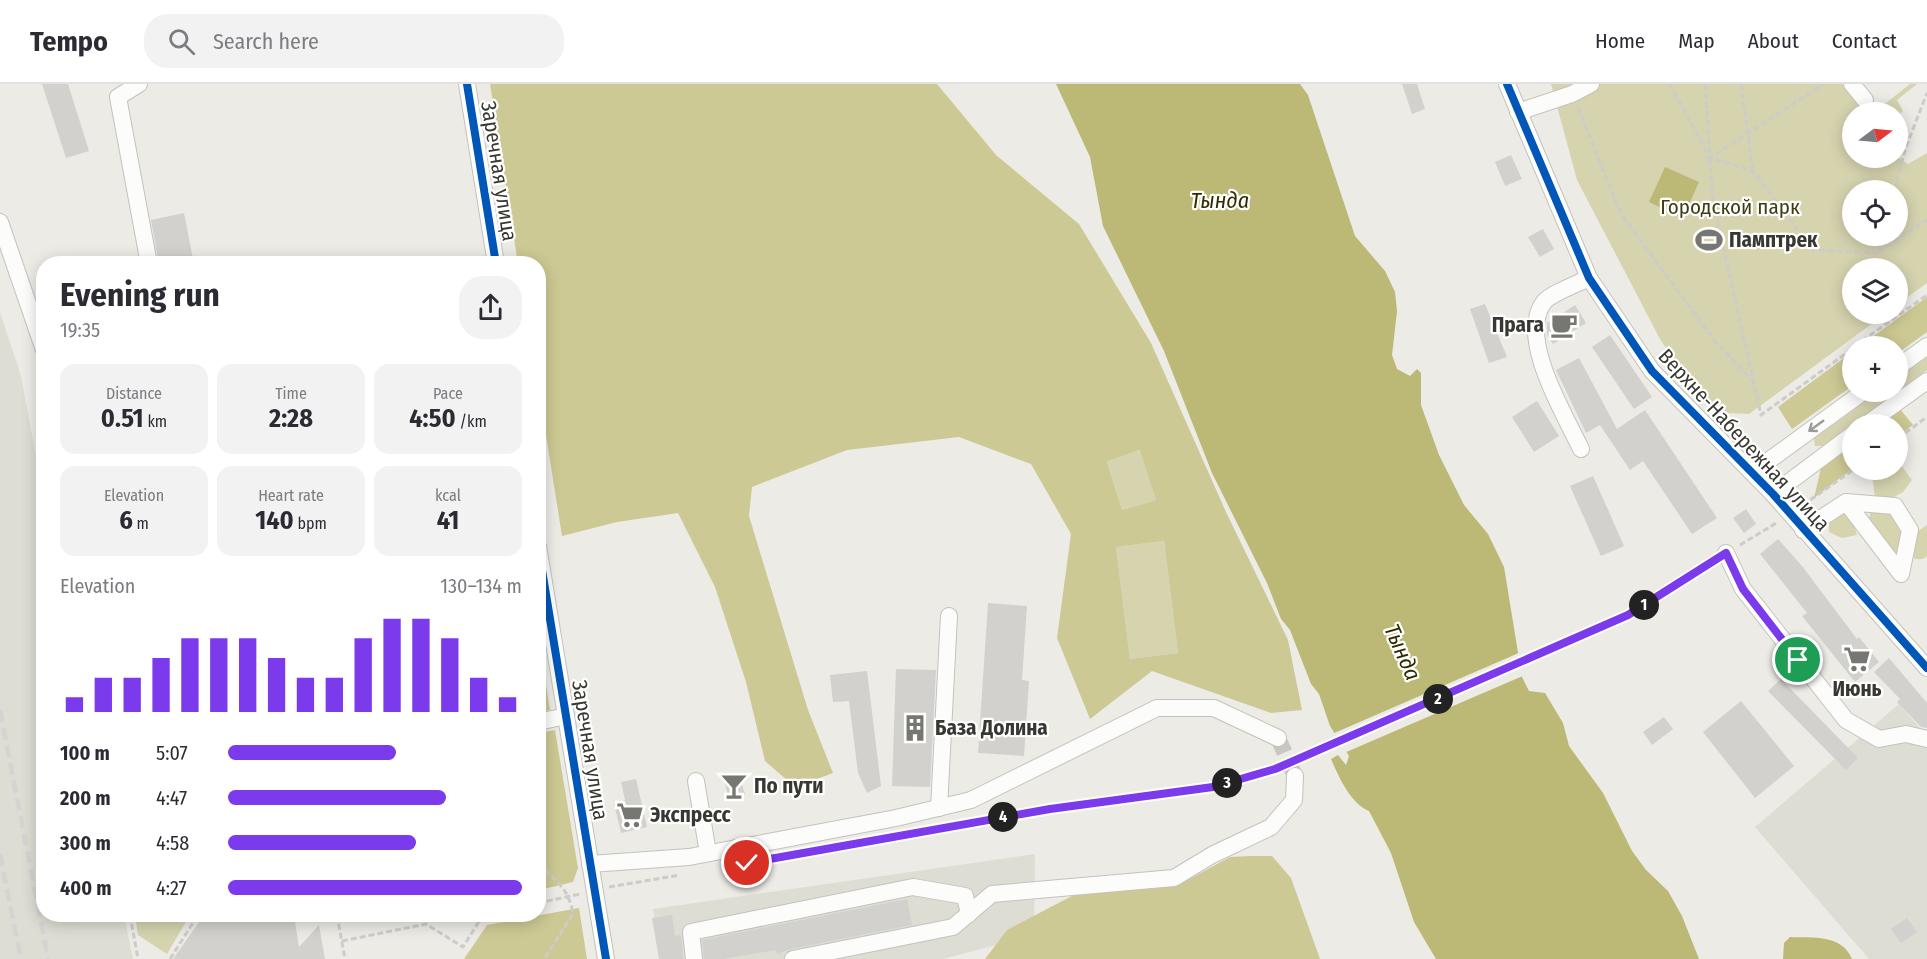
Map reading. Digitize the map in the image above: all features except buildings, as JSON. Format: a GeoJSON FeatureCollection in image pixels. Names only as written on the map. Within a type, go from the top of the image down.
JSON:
{"type":"FeatureCollection","features":[{"type":"Feature","properties":{"kind":"street"},"geometry":{"type":"LineString","coordinates":[[139,84],[117,90],[148,256]]}},
{"type":"Feature","properties":{"kind":"street","name":"Заречная улица"},"geometry":{"type":"LineString","coordinates":[[467,84],[495,256]]}},
{"type":"Feature","properties":{"kind":"street","name":"Верхне-Набережная улица"},"geometry":{"type":"LineString","coordinates":[[1507,84],[1589,278],[1652,371],[1753,472],[1927,668]]}},
{"type":"Feature","properties":{"kind":"street"},"geometry":{"type":"LineString","coordinates":[[1518,112],[1572,94],[1591,84]]}},
{"type":"Feature","properties":{"kind":"street"},"geometry":{"type":"LineString","coordinates":[[1852,84],[1865,100]]}},
{"type":"Feature","properties":{"kind":"street"},"geometry":{"type":"LineString","coordinates":[[0,222],[36,327]]}},
{"type":"Feature","properties":{"kind":"street"},"geometry":{"type":"LineString","coordinates":[[1581,449],[1540,363],[1536,319],[1545,301],[1589,278]]}},
{"type":"Feature","properties":{"kind":"street"},"geometry":{"type":"LineString","coordinates":[[1908,360],[1927,346]]}},
{"type":"Feature","properties":{"kind":"street"},"geometry":{"type":"LineString","coordinates":[[1882,414],[1927,381]]}},
{"type":"Feature","properties":{"kind":"street"},"geometry":{"type":"LineString","coordinates":[[1753,472],[1849,402]]}},
{"type":"Feature","properties":{"kind":"street"},"geometry":{"type":"LineString","coordinates":[[1796,440],[1813,464]]}},
{"type":"Feature","properties":{"kind":"street"},"geometry":{"type":"LineString","coordinates":[[1773,494],[1842,442]]}},
{"type":"Feature","properties":{"kind":"street"},"geometry":{"type":"LineString","coordinates":[[1803,530],[1846,502],[1895,506],[1910,530],[1901,574],[1846,502]]}},
{"type":"Feature","properties":{"kind":"street"},"geometry":{"type":"LineString","coordinates":[[1726,553],[1743,589],[1846,720],[1879,740],[1906,734],[1927,740]]}},
{"type":"Feature","properties":{"kind":"street","name":"Заречная улица"},"geometry":{"type":"LineString","coordinates":[[546,595],[606,959]]}},
{"type":"Feature","properties":{"kind":"street"},"geometry":{"type":"LineString","coordinates":[[939,808],[949,616]]}},
{"type":"Feature","properties":{"kind":"street"},"geometry":{"type":"LineString","coordinates":[[590,864],[708,853],[896,819],[971,800],[1157,708],[1214,708],[1278,738]]}},
{"type":"Feature","properties":{"kind":"street"},"geometry":{"type":"LineString","coordinates":[[546,720],[566,716]]}},
{"type":"Feature","properties":{"kind":"street"},"geometry":{"type":"LineString","coordinates":[[793,959],[953,927],[992,894],[1174,878],[1212,855],[1271,827],[1294,800],[1295,776]]}},
{"type":"Feature","properties":{"kind":"street"},"geometry":{"type":"LineString","coordinates":[[696,781],[708,853]]}},
{"type":"Feature","properties":{"kind":"street"},"geometry":{"type":"LineString","coordinates":[[694,959],[691,932],[913,887],[965,896],[969,914]]}},
{"type":"Feature","properties":{"kind":"path"},"geometry":{"type":"LineString","coordinates":[[1670,84],[1710,158],[1753,171]]}},
{"type":"Feature","properties":{"kind":"path"},"geometry":{"type":"LineString","coordinates":[[1705,84],[1713,201],[1761,415],[1842,356]]}},
{"type":"Feature","properties":{"kind":"path"},"geometry":{"type":"LineString","coordinates":[[1741,84],[1753,171],[1813,250],[1877,253],[1927,220]]}},
{"type":"Feature","properties":{"kind":"path"},"geometry":{"type":"LineString","coordinates":[[1710,158],[1824,84]]}},
{"type":"Feature","properties":{"kind":"path"},"geometry":{"type":"LineString","coordinates":[[1897,180],[1906,147],[1927,93]]}},
{"type":"Feature","properties":{"kind":"path"},"geometry":{"type":"LineString","coordinates":[[1572,94],[1621,214],[1715,341],[1753,381]]}},
{"type":"Feature","properties":{"kind":"path"},"geometry":{"type":"LineString","coordinates":[[1877,253],[1879,246]]}},
{"type":"Feature","properties":{"kind":"path"},"geometry":{"type":"LineString","coordinates":[[1869,336],[1927,295]]}},
{"type":"Feature","properties":{"kind":"path"},"geometry":{"type":"LineString","coordinates":[[1908,431],[1927,417]]}},
{"type":"Feature","properties":{"kind":"path"},"geometry":{"type":"LineString","coordinates":[[828,848],[1050,809],[1213,787],[1275,769],[1628,615],[1790,514],[1842,478]]}},
{"type":"Feature","properties":{"kind":"path"},"geometry":{"type":"LineString","coordinates":[[544,959],[573,914],[570,896],[546,871]]}},
{"type":"Feature","properties":{"kind":"path"},"geometry":{"type":"LineString","coordinates":[[546,901],[688,873]]}},
{"type":"Feature","properties":{"kind":"path"},"geometry":{"type":"LineString","coordinates":[[131,922],[138,959]]}},
{"type":"Feature","properties":{"kind":"path"},"geometry":{"type":"LineString","coordinates":[[170,959],[194,922]]}},
{"type":"Feature","properties":{"kind":"path"},"geometry":{"type":"LineString","coordinates":[[338,922],[345,959]]}},
{"type":"Feature","properties":{"kind":"path"},"geometry":{"type":"LineString","coordinates":[[342,941],[426,924],[463,947],[479,922]]}},
{"type":"Feature","properties":{"kind":"shaded area"},"geometry":{"type":"Polygon","coordinates":[[[490,84],[937,84],[996,155],[1079,224],[1151,343],[1226,512],[1288,640],[1302,710],[1271,713],[1152,671],[1090,719],[1057,638],[1071,534],[1031,464],[959,437],[847,450],[752,487],[749,516],[808,710],[833,773],[795,787],[765,761],[746,682],[715,587],[678,513],[617,522],[562,536],[546,435],[546,256],[517,256],[490,84]],[[1140,450],[1107,461],[1122,510],[1156,500],[1140,450]],[[1164,541],[1116,547],[1130,659],[1178,653],[1164,541]]]}},
{"type":"Feature","properties":{"kind":"shaded area"},"geometry":{"type":"Polygon","coordinates":[[[1927,297],[1927,332],[1908,346],[1908,336],[1874,336],[1890,324],[1908,324],[1908,311],[1927,297]]]}},
{"type":"Feature","properties":{"kind":"shaded area"},"geometry":{"type":"Polygon","coordinates":[[[0,312],[21,376],[36,456],[36,922],[125,922],[133,959],[0,959],[0,312]]]}},
{"type":"Feature","properties":{"kind":"shaded area"},"geometry":{"type":"Polygon","coordinates":[[[1842,359],[1842,393],[1792,429],[1778,407],[1842,359]]]}},
{"type":"Feature","properties":{"kind":"shaded area"},"geometry":{"type":"Polygon","coordinates":[[[1900,409],[1904,414],[1893,414],[1900,409]]]}},
{"type":"Feature","properties":{"kind":"shaded area"},"geometry":{"type":"Polygon","coordinates":[[[1908,419],[1913,425],[1908,429],[1908,419]]]}},
{"type":"Feature","properties":{"kind":"shaded area"},"geometry":{"type":"Polygon","coordinates":[[[1842,452],[1842,477],[1814,498],[1821,468],[1842,452]]]}},
{"type":"Feature","properties":{"kind":"shaded area"},"geometry":{"type":"Polygon","coordinates":[[[546,685],[550,710],[546,711],[546,685]]]}},
{"type":"Feature","properties":{"kind":"shaded area"},"geometry":{"type":"Polygon","coordinates":[[[1899,704],[1927,736],[1927,959],[1869,959],[1755,827],[1899,704]]]}},
{"type":"Feature","properties":{"kind":"shaded area"},"geometry":{"type":"Polygon","coordinates":[[[555,730],[578,868],[573,882],[546,888],[546,732],[555,730]]]}},
{"type":"Feature","properties":{"kind":"shaded area"},"geometry":{"type":"Polygon","coordinates":[[[1035,854],[1034,935],[943,959],[662,959],[653,909],[1035,854]]]}},
{"type":"Feature","properties":{"kind":"shaded area"},"geometry":{"type":"Polygon","coordinates":[[[1272,856],[1291,878],[1320,959],[985,959],[1007,930],[1087,888],[1175,887],[1230,857],[1272,856]]]}},
{"type":"Feature","properties":{"kind":"shaded area"},"geometry":{"type":"Polygon","coordinates":[[[579,908],[587,959],[464,959],[487,925],[503,922],[546,922],[546,914],[579,908]]]}},
{"type":"Feature","properties":{"kind":"green space","name":"Городской парк"},"geometry":{"type":"Polygon","coordinates":[[[1551,84],[1842,84],[1858,102],[1842,102],[1842,168],[1908,168],[1908,164],[1927,153],[1927,283],[1908,297],[1908,258],[1842,258],[1842,324],[1871,324],[1855,336],[1842,336],[1842,346],[1749,414],[1728,413],[1691,386],[1660,339],[1577,180],[1551,84]]]}},
{"type":"Feature","properties":{"kind":"green space"},"geometry":{"type":"Polygon","coordinates":[[[1910,84],[1917,84],[1897,100],[1898,102],[1887,102],[1910,84]]]}},
{"type":"Feature","properties":{"kind":"green space"},"geometry":{"type":"Polygon","coordinates":[[[1927,356],[1927,370],[1908,384],[1908,370],[1927,356]]]}},
{"type":"Feature","properties":{"kind":"green space"},"geometry":{"type":"Polygon","coordinates":[[[1864,402],[1883,402],[1867,414],[1847,414],[1864,402]]]}},
{"type":"Feature","properties":{"kind":"green space"},"geometry":{"type":"Polygon","coordinates":[[[1842,418],[1842,432],[1823,446],[1815,446],[1814,438],[1842,418]]]}},
{"type":"Feature","properties":{"kind":"green space"},"geometry":{"type":"Polygon","coordinates":[[[1141,450],[1156,500],[1122,510],[1107,460],[1141,450]]]}},
{"type":"Feature","properties":{"kind":"green space"},"geometry":{"type":"Polygon","coordinates":[[[1908,475],[1912,480],[1903,492],[1885,502],[1875,498],[1873,480],[1908,480],[1908,475]]]}},
{"type":"Feature","properties":{"kind":"green space"},"geometry":{"type":"Polygon","coordinates":[[[1844,508],[1853,521],[1857,535],[1842,538],[1829,532],[1829,518],[1844,508]]]}},
{"type":"Feature","properties":{"kind":"green space"},"geometry":{"type":"Polygon","coordinates":[[[1871,511],[1895,513],[1905,530],[1899,558],[1894,556],[1869,518],[1871,511]]]}},
{"type":"Feature","properties":{"kind":"green space"},"geometry":{"type":"Polygon","coordinates":[[[1927,525],[1927,556],[1923,559],[1914,559],[1915,533],[1927,525]]]}},
{"type":"Feature","properties":{"kind":"green space"},"geometry":{"type":"Polygon","coordinates":[[[1164,541],[1178,653],[1130,659],[1116,547],[1164,541]]]}},
{"type":"Feature","properties":{"kind":"green space"},"geometry":{"type":"Polygon","coordinates":[[[136,922],[186,922],[167,954],[138,935],[136,922]]]}},
{"type":"Feature","properties":{"kind":"water","name":"Тында"},"geometry":{"type":"Polygon","coordinates":[[[1056,84],[1300,84],[1308,95],[1355,236],[1385,271],[1395,292],[1397,311],[1392,355],[1397,369],[1410,376],[1417,369],[1421,373],[1421,405],[1439,455],[1464,505],[1488,534],[1504,567],[1522,677],[1529,691],[1545,693],[1563,723],[1569,746],[1603,793],[1632,851],[1646,870],[1668,891],[1682,916],[1699,959],[1436,959],[1414,922],[1391,853],[1369,811],[1351,796],[1331,759],[1338,755],[1346,765],[1349,756],[1330,726],[1319,694],[1311,684],[1290,630],[1281,619],[1267,583],[1212,473],[1164,351],[1103,226],[1090,157],[1056,84]]]}},
{"type":"Feature","properties":{"kind":"water"},"geometry":{"type":"Polygon","coordinates":[[[1665,167],[1699,182],[1683,218],[1649,202],[1665,167]]]}},
{"type":"Feature","properties":{"kind":"water"},"geometry":{"type":"Polygon","coordinates":[[[1790,937],[1834,941],[1847,951],[1852,959],[1783,959],[1784,943],[1790,937]]]}},
{"type":"Feature","properties":{"kind":"pier"},"geometry":{"type":"Polygon","coordinates":[[[1521,652],[1525,675],[1344,753],[1332,734],[1521,652]]]}},
{"type":"Feature","properties":{"kind":"tunnel"},"geometry":{"type":"LineString","coordinates":[[1278,738],[1295,776]]}},
{"type":"Feature","properties":{"kind":"railway"},"geometry":{"type":"LineString","coordinates":[[0,710],[36,897]]}},
{"type":"Feature","properties":{"kind":"railway"},"geometry":{"type":"LineString","coordinates":[[0,854],[21,959]]}},
{"type":"Feature","properties":{"kind":"railway"},"geometry":{"type":"LineString","coordinates":[[41,922],[48,959]]}},
{"type":"Feature","properties":{"kind":"cycle path"},"geometry":{"type":"LineString","coordinates":[[467,84],[495,256]]}},
{"type":"Feature","properties":{"kind":"cycle path"},"geometry":{"type":"LineString","coordinates":[[1507,84],[1589,278],[1652,371],[1773,494],[1927,668]]}},
{"type":"Feature","properties":{"kind":"cycle path"},"geometry":{"type":"LineString","coordinates":[[546,595],[606,959]]}},
{"type":"Feature","properties":{"kind":"place","name":"Памптрек"},"geometry":{"type":"Point","coordinates":[1709,240]}},
{"type":"Feature","properties":{"kind":"place","name":"Прага"},"geometry":{"type":"Point","coordinates":[1564,325]}},
{"type":"Feature","properties":{"kind":"place","name":"Июнь"},"geometry":{"type":"Point","coordinates":[1857,659]}},
{"type":"Feature","properties":{"kind":"place","name":"База Долина"},"geometry":{"type":"Point","coordinates":[915,728]}},
{"type":"Feature","properties":{"kind":"place","name":"По пути"},"geometry":{"type":"Point","coordinates":[734,786]}},
{"type":"Feature","properties":{"kind":"place","name":"Экспресс"},"geometry":{"type":"Point","coordinates":[630,815]}},
{"type":"Feature","properties":{"kind":"route"},"geometry":{"type":"LineString","coordinates":[[747,863],[1050,809],[1213,787],[1275,769],[1628,615],[1726,553],[1743,589],[1798,660]]}}]}
